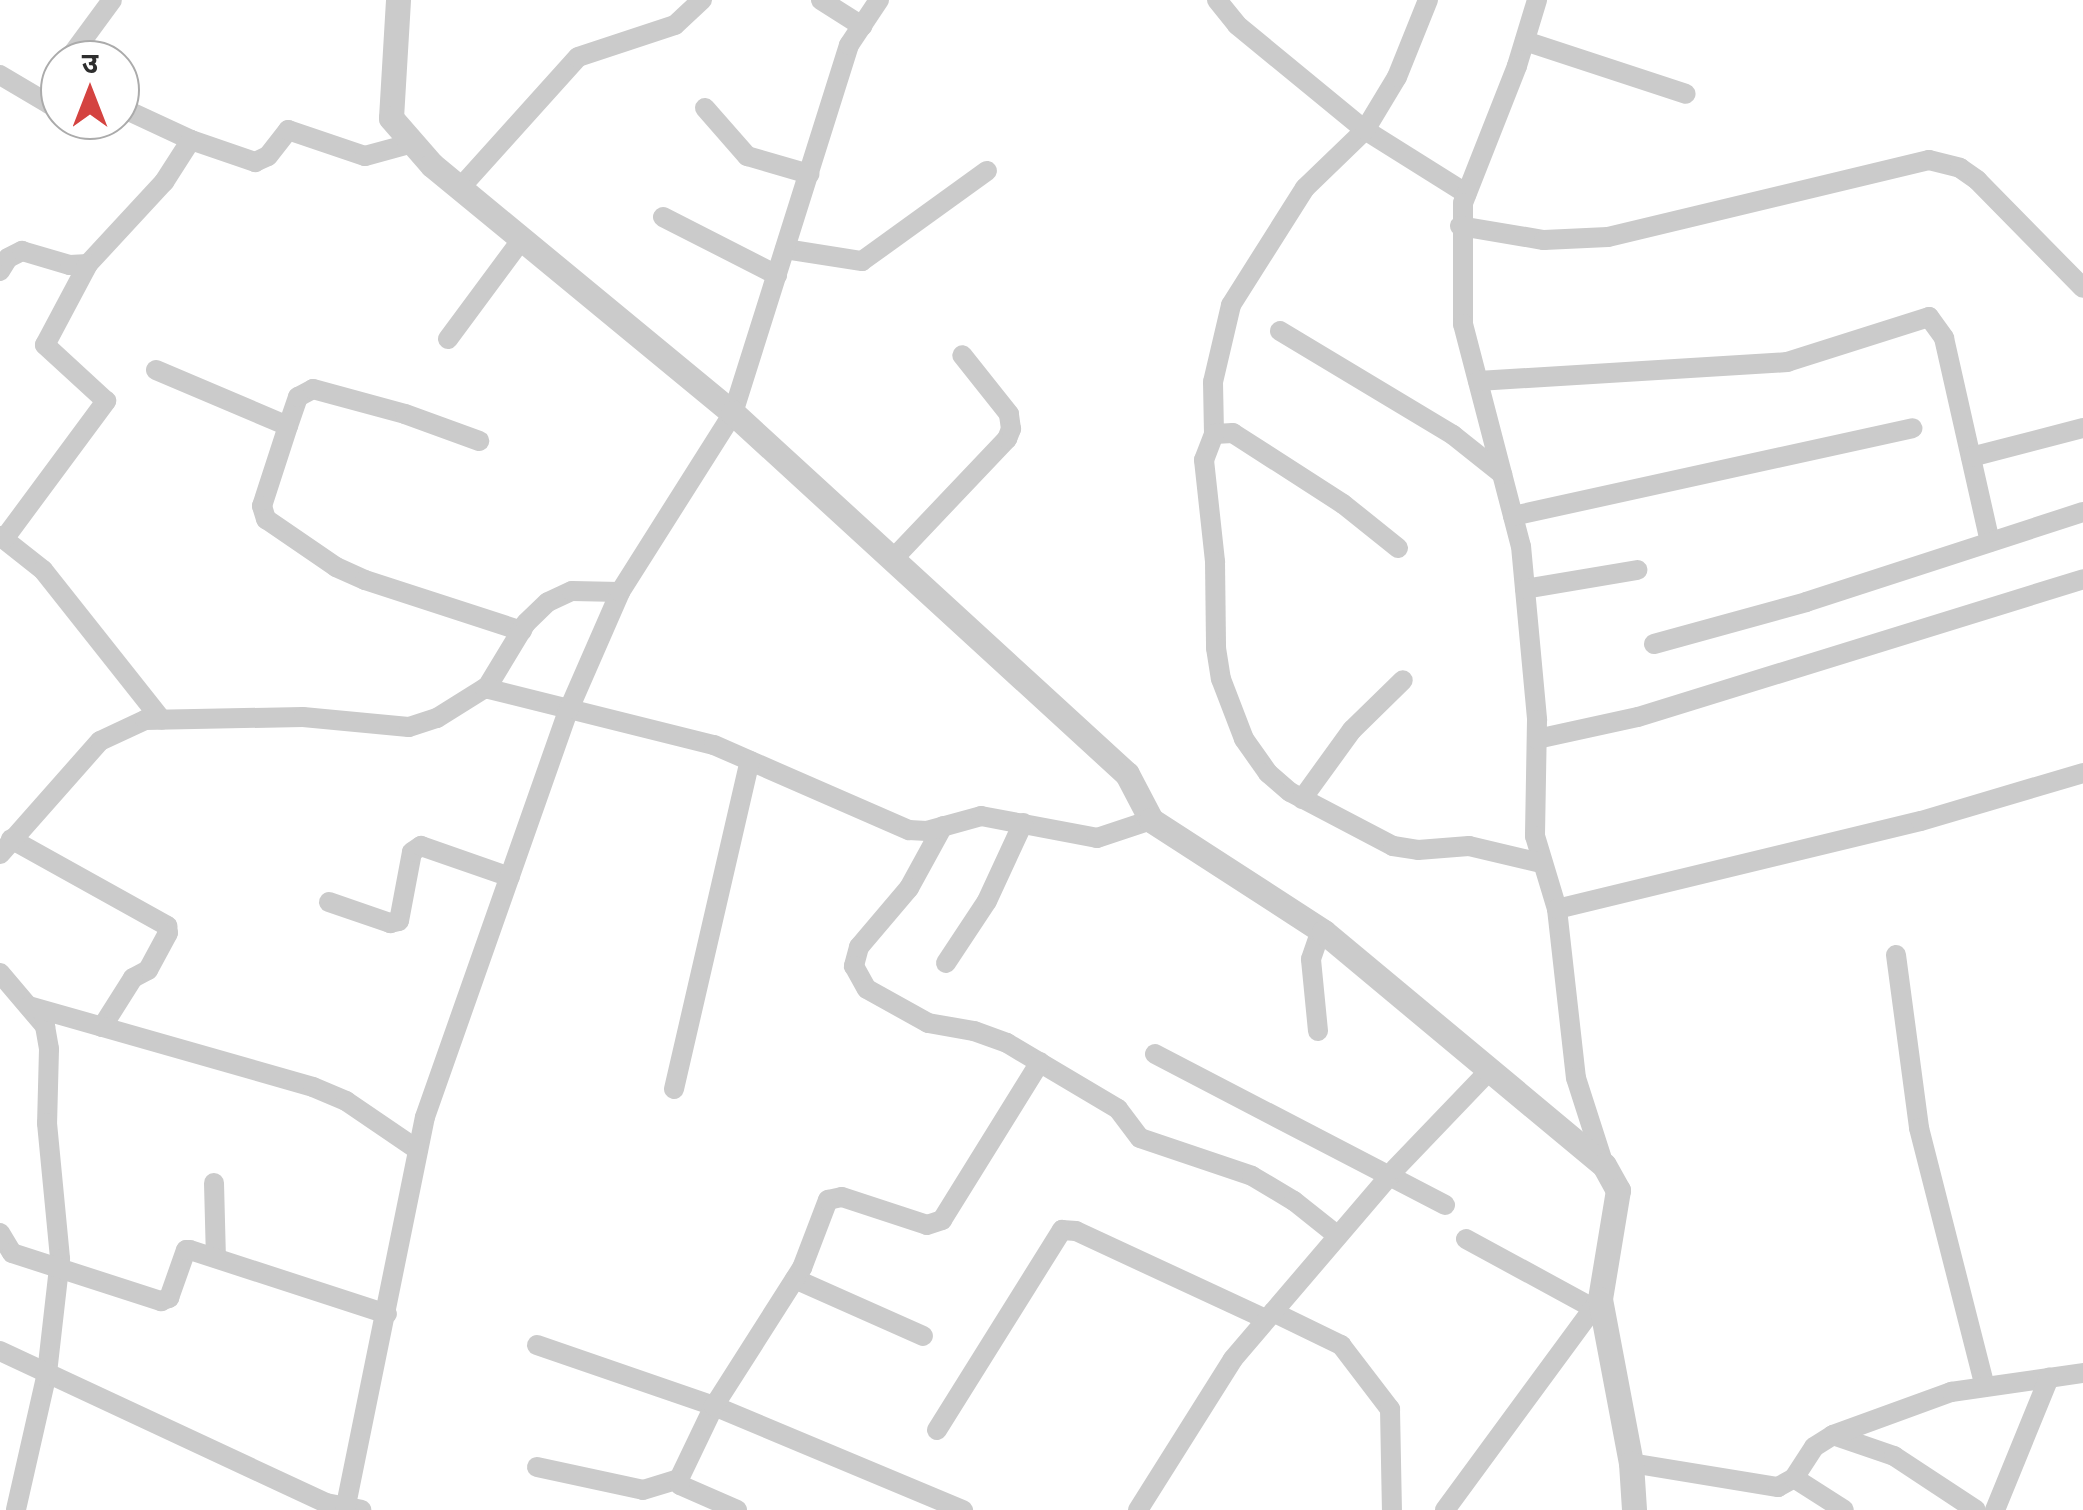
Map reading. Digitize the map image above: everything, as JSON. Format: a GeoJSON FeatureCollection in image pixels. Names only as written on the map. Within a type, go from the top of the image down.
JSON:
{"type":"FeatureCollection","features":[{"type":"Feature","properties":{"kind":"street"},"geometry":{"type":"LineString","coordinates":[[83,40],[112,0]]}},
{"type":"Feature","properties":{"kind":"street"},"geometry":{"type":"LineString","coordinates":[[398,0],[391,118],[413,143],[460,188],[733,413],[893,559],[1126,774],[1151,820],[1321,930],[1604,1165]]}},
{"type":"Feature","properties":{"kind":"street"},"geometry":{"type":"LineString","coordinates":[[460,188],[571,62],[675,26],[702,0]]}},
{"type":"Feature","properties":{"kind":"street"},"geometry":{"type":"LineString","coordinates":[[821,0],[862,26]]}},
{"type":"Feature","properties":{"kind":"street"},"geometry":{"type":"LineString","coordinates":[[0,1351],[326,1502],[351,1509],[425,1116],[569,709],[620,592],[733,413],[850,45],[879,0]]}},
{"type":"Feature","properties":{"kind":"street"},"geometry":{"type":"LineString","coordinates":[[1217,0],[1237,24],[1365,130],[1467,194]]}},
{"type":"Feature","properties":{"kind":"street"},"geometry":{"type":"LineString","coordinates":[[1428,0],[1397,77],[1365,130],[1306,188],[1231,305],[1212,382],[1214,434],[1204,460],[1215,562],[1216,648],[1221,679],[1254,757],[1302,799],[1406,850],[1468,846],[1541,862]]}},
{"type":"Feature","properties":{"kind":"street"},"geometry":{"type":"LineString","coordinates":[[1537,0],[1467,194],[1460,226],[1463,324],[1514,516],[1525,589],[1537,739],[1536,836],[1557,909],[1576,1078],[1604,1165],[1618,1190],[1596,1303],[1631,1463],[1634,1510]]}},
{"type":"Feature","properties":{"kind":"street"},"geometry":{"type":"LineString","coordinates":[[1525,40],[1686,94]]}},
{"type":"Feature","properties":{"kind":"street"},"geometry":{"type":"LineString","coordinates":[[0,75],[40,99]]}},
{"type":"Feature","properties":{"kind":"street"},"geometry":{"type":"LineString","coordinates":[[705,108],[747,156],[809,174]]}},
{"type":"Feature","properties":{"kind":"street"},"geometry":{"type":"LineString","coordinates":[[140,116],[191,140],[255,162],[268,156],[288,130],[365,156],[413,143]]}},
{"type":"Feature","properties":{"kind":"street"},"geometry":{"type":"LineString","coordinates":[[162,720],[43,570],[2,538],[106,401],[45,345],[88,264],[164,182],[191,140]]}},
{"type":"Feature","properties":{"kind":"street"},"geometry":{"type":"LineString","coordinates":[[1460,226],[1544,240],[1608,237],[1929,160],[1960,168],[1977,180],[2083,288]]}},
{"type":"Feature","properties":{"kind":"street"},"geometry":{"type":"LineString","coordinates":[[785,249],[862,261],[987,171]]}},
{"type":"Feature","properties":{"kind":"street"},"geometry":{"type":"LineString","coordinates":[[663,217],[777,276]]}},
{"type":"Feature","properties":{"kind":"street"},"geometry":{"type":"LineString","coordinates":[[448,339],[522,239]]}},
{"type":"Feature","properties":{"kind":"street"},"geometry":{"type":"LineString","coordinates":[[0,271],[7,250],[30,251],[70,265],[88,264]]}},
{"type":"Feature","properties":{"kind":"street"},"geometry":{"type":"LineString","coordinates":[[1478,381],[1788,362],[1928,317],[1944,338],[1990,542]]}},
{"type":"Feature","properties":{"kind":"street"},"geometry":{"type":"LineString","coordinates":[[1280,331],[1452,435],[1502,474]]}},
{"type":"Feature","properties":{"kind":"street"},"geometry":{"type":"LineString","coordinates":[[893,559],[1011,429],[1009,414],[962,355]]}},
{"type":"Feature","properties":{"kind":"street"},"geometry":{"type":"LineString","coordinates":[[156,370],[288,426]]}},
{"type":"Feature","properties":{"kind":"street"},"geometry":{"type":"LineString","coordinates":[[479,441],[405,414],[313,389],[298,397],[262,506],[266,519],[336,567],[364,580],[522,631]]}},
{"type":"Feature","properties":{"kind":"street"},"geometry":{"type":"LineString","coordinates":[[1514,516],[1912,428]]}},
{"type":"Feature","properties":{"kind":"street"},"geometry":{"type":"LineString","coordinates":[[1971,457],[2083,428]]}},
{"type":"Feature","properties":{"kind":"street"},"geometry":{"type":"LineString","coordinates":[[1214,434],[1233,433],[1342,504],[1398,548]]}},
{"type":"Feature","properties":{"kind":"street"},"geometry":{"type":"LineString","coordinates":[[1654,644],[1806,602],[2083,512]]}},
{"type":"Feature","properties":{"kind":"street"},"geometry":{"type":"LineString","coordinates":[[1525,589],[1637,570]]}},
{"type":"Feature","properties":{"kind":"street"},"geometry":{"type":"LineString","coordinates":[[1537,739],[1638,717],[2083,579]]}},
{"type":"Feature","properties":{"kind":"street"},"geometry":{"type":"LineString","coordinates":[[102,1027],[133,978],[148,970],[168,933],[167,926],[6,846],[100,742],[146,720],[303,717],[409,727],[437,718],[486,689],[522,631],[548,602],[572,591],[620,592]]}},
{"type":"Feature","properties":{"kind":"street"},"geometry":{"type":"LineString","coordinates":[[1302,799],[1352,730],[1403,680]]}},
{"type":"Feature","properties":{"kind":"street"},"geometry":{"type":"LineString","coordinates":[[486,689],[714,746],[909,830],[981,816],[1097,838],[1151,820]]}},
{"type":"Feature","properties":{"kind":"street"},"geometry":{"type":"LineString","coordinates":[[674,1088],[750,761]]}},
{"type":"Feature","properties":{"kind":"street"},"geometry":{"type":"LineString","coordinates":[[1557,909],[1921,821],[2083,772]]}},
{"type":"Feature","properties":{"kind":"street"},"geometry":{"type":"LineString","coordinates":[[946,962],[986,901],[1023,823]]}},
{"type":"Feature","properties":{"kind":"street"},"geometry":{"type":"LineString","coordinates":[[944,826],[909,888],[859,946],[856,975],[866,989],[906,1013],[942,1028],[992,1036],[1118,1109],[1140,1138],[1252,1176],[1294,1200],[1338,1236]]}},
{"type":"Feature","properties":{"kind":"street"},"geometry":{"type":"LineString","coordinates":[[328,902],[390,923],[399,921],[412,852],[421,846],[510,877]]}},
{"type":"Feature","properties":{"kind":"street"},"geometry":{"type":"LineString","coordinates":[[1318,1031],[1312,960],[1321,930]]}},
{"type":"Feature","properties":{"kind":"street"},"geometry":{"type":"LineString","coordinates":[[1896,955],[1919,1128],[1946,1219],[1985,1387]]}},
{"type":"Feature","properties":{"kind":"street"},"geometry":{"type":"LineString","coordinates":[[0,973],[45,1026],[49,1049],[47,1123],[59,1271],[48,1373],[14,1510],[0,1503]]}},
{"type":"Feature","properties":{"kind":"street"},"geometry":{"type":"LineString","coordinates":[[26,1006],[313,1087],[346,1100],[418,1150]]}},
{"type":"Feature","properties":{"kind":"street"},"geometry":{"type":"LineString","coordinates":[[1155,1054],[1445,1204]]}},
{"type":"Feature","properties":{"kind":"street"},"geometry":{"type":"LineString","coordinates":[[737,1510],[680,1485],[679,1479],[714,1406],[810,1252],[824,1207],[834,1197],[927,1226],[946,1216],[1040,1062]]}},
{"type":"Feature","properties":{"kind":"street"},"geometry":{"type":"LineString","coordinates":[[1138,1510],[1234,1359],[1391,1174],[1491,1068]]}},
{"type":"Feature","properties":{"kind":"street"},"geometry":{"type":"LineString","coordinates":[[214,1183],[216,1258]]}},
{"type":"Feature","properties":{"kind":"street"},"geometry":{"type":"LineString","coordinates":[[937,1430],[1062,1230],[1076,1231],[1341,1345],[1390,1409],[1392,1510]]}},
{"type":"Feature","properties":{"kind":"street"},"geometry":{"type":"LineString","coordinates":[[0,1233],[12,1254],[161,1302],[172,1292],[186,1250],[387,1314]]}},
{"type":"Feature","properties":{"kind":"street"},"geometry":{"type":"LineString","coordinates":[[1466,1239],[1596,1303]]}},
{"type":"Feature","properties":{"kind":"street"},"geometry":{"type":"LineString","coordinates":[[795,1279],[922,1336]]}},
{"type":"Feature","properties":{"kind":"street"},"geometry":{"type":"LineString","coordinates":[[1445,1510],[1596,1303]]}},
{"type":"Feature","properties":{"kind":"street"},"geometry":{"type":"LineString","coordinates":[[537,1345],[714,1406],[963,1510]]}},
{"type":"Feature","properties":{"kind":"street"},"geometry":{"type":"LineString","coordinates":[[1631,1463],[1778,1487],[1794,1478],[1814,1446],[1833,1436],[1951,1392],[2083,1373]]}},
{"type":"Feature","properties":{"kind":"street"},"geometry":{"type":"LineString","coordinates":[[1994,1510],[2049,1378]]}},
{"type":"Feature","properties":{"kind":"street"},"geometry":{"type":"LineString","coordinates":[[1833,1436],[1894,1456],[1976,1510]]}},
{"type":"Feature","properties":{"kind":"street"},"geometry":{"type":"LineString","coordinates":[[537,1467],[642,1490],[679,1479]]}},
{"type":"Feature","properties":{"kind":"street"},"geometry":{"type":"LineString","coordinates":[[1794,1478],[1844,1510]]}}]}
